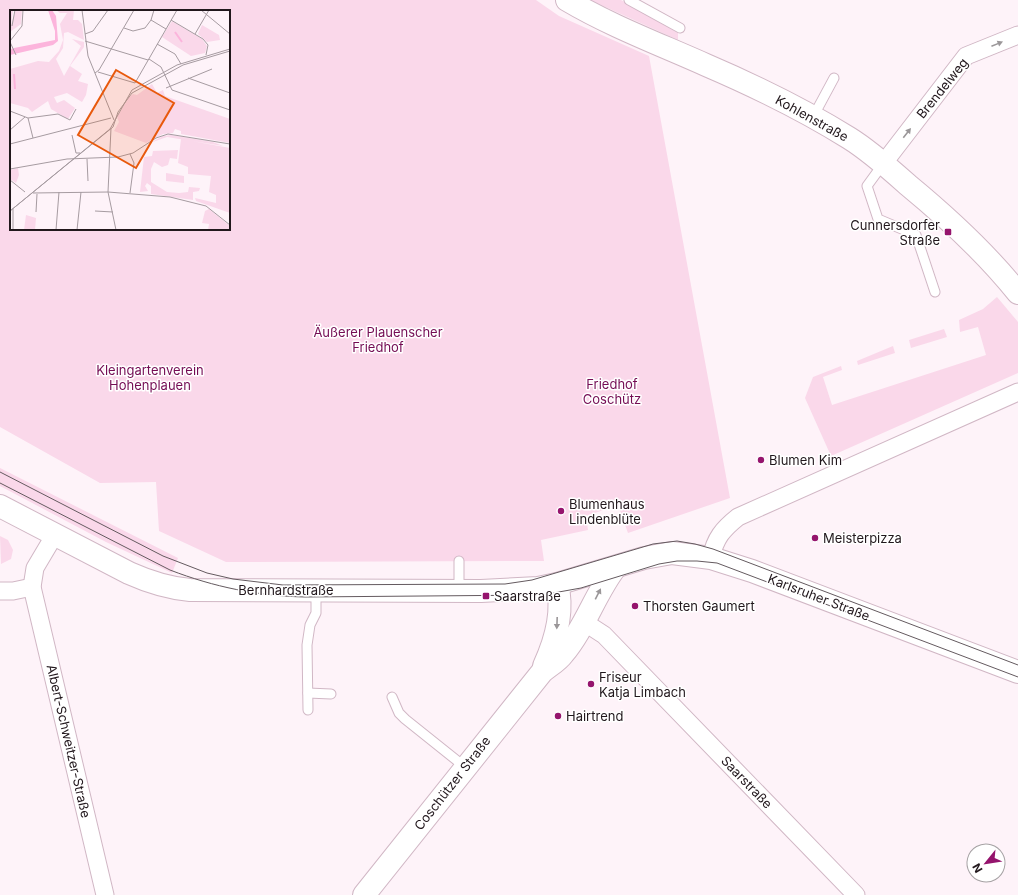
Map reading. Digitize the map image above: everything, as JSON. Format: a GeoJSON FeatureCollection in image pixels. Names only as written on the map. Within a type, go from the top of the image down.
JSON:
{"type":"FeatureCollection","features":[{"type":"Feature","properties":{"kind":"street","name":"Kohlenstraße"},"geometry":{"type":"LineString","coordinates":[[578,3],[667,49],[706,64],[814,117],[850,139],[883,164],[968,238],[1018,293]]}},
{"type":"Feature","properties":{"kind":"street","name":"Brendelweg"},"geometry":{"type":"LineString","coordinates":[[883,164],[966,56],[1018,35]]}},
{"type":"Feature","properties":{"kind":"street"},"geometry":{"type":"LineString","coordinates":[[711,558],[713,549],[723,529],[738,517],[1018,392]]}},
{"type":"Feature","properties":{"kind":"street","name":"Bernhardstraße"},"geometry":{"type":"LineString","coordinates":[[0,506],[54,536],[129,574],[151,583],[174,589],[459,591],[538,588],[615,568]]}},
{"type":"Feature","properties":{"kind":"street"},"geometry":{"type":"LineString","coordinates":[[0,591],[13,591],[32,587],[35,568],[54,536]]}},
{"type":"Feature","properties":{"kind":"street","name":"Karlsruher Straße"},"geometry":{"type":"LineString","coordinates":[[615,568],[644,558],[672,553],[711,558],[745,569],[1018,672]]}},
{"type":"Feature","properties":{"kind":"street","name":"Coschützer Straße"},"geometry":{"type":"LineString","coordinates":[[364,895],[542,672],[562,655],[584,622],[605,580],[615,568]]}},
{"type":"Feature","properties":{"kind":"street","name":"Coschützer Straße"},"geometry":{"type":"LineString","coordinates":[[542,672],[553,647],[557,632],[559,593],[557,584]]}},
{"type":"Feature","properties":{"kind":"street","name":"Albert-Schweitzer-Straße"},"geometry":{"type":"LineString","coordinates":[[32,587],[73,754],[105,895]]}},
{"type":"Feature","properties":{"kind":"street","name":"Saarstraße"},"geometry":{"type":"LineString","coordinates":[[584,622],[604,636],[856,895]]}},
{"type":"Feature","properties":{"kind":"lane"},"geometry":{"type":"LineString","coordinates":[[629,0],[680,28]]}},
{"type":"Feature","properties":{"kind":"lane"},"geometry":{"type":"LineString","coordinates":[[814,117],[834,78]]}},
{"type":"Feature","properties":{"kind":"lane"},"geometry":{"type":"LineString","coordinates":[[883,164],[867,186],[878,219],[916,235],[935,292]]}},
{"type":"Feature","properties":{"kind":"lane"},"geometry":{"type":"LineString","coordinates":[[459,561],[459,591]]}},
{"type":"Feature","properties":{"kind":"lane"},"geometry":{"type":"LineString","coordinates":[[308,710],[307,645],[310,625],[316,613],[316,591]]}},
{"type":"Feature","properties":{"kind":"lane"},"geometry":{"type":"LineString","coordinates":[[308,693],[331,694]]}},
{"type":"Feature","properties":{"kind":"lane"},"geometry":{"type":"LineString","coordinates":[[392,697],[399,713],[405,719],[465,767]]}},
{"type":"Feature","properties":{"kind":"green space"},"geometry":{"type":"Polygon","coordinates":[[[0,0],[536,0],[559,16],[649,56],[730,498],[628,533],[618,505],[586,516],[588,530],[541,540],[544,561],[226,562],[159,531],[156,482],[100,483],[0,427],[0,0]]]}},
{"type":"Feature","properties":{"kind":"green space"},"geometry":{"type":"Polygon","coordinates":[[[590,0],[621,0],[678,33],[678,40],[590,0]]]}},
{"type":"Feature","properties":{"kind":"green space"},"geometry":{"type":"Polygon","coordinates":[[[997,297],[1018,322],[1018,373],[831,456],[805,398],[813,377],[841,366],[842,370],[823,377],[832,405],[986,355],[978,327],[960,332],[959,320],[983,309],[997,297]]]}},
{"type":"Feature","properties":{"kind":"green space"},"geometry":{"type":"Polygon","coordinates":[[[944,329],[947,337],[911,348],[909,340],[944,329]]]}},
{"type":"Feature","properties":{"kind":"green space"},"geometry":{"type":"Polygon","coordinates":[[[893,346],[895,353],[858,365],[857,361],[893,346]]]}},
{"type":"Feature","properties":{"kind":"green space"},"geometry":{"type":"Polygon","coordinates":[[[0,468],[178,558],[172,573],[106,542],[0,486],[0,468]]]}},
{"type":"Feature","properties":{"kind":"green space"},"geometry":{"type":"Polygon","coordinates":[[[0,536],[8,540],[13,550],[11,559],[1,564],[0,536]]]}},
{"type":"Feature","properties":{"kind":"tram line"},"geometry":{"type":"LineString","coordinates":[[0,472],[163,556],[207,573],[233,579],[283,585],[505,584],[532,580],[653,544],[677,541],[713,549],[1018,665]]}},
{"type":"Feature","properties":{"kind":"tram line"},"geometry":{"type":"LineString","coordinates":[[0,483],[170,570],[236,590],[270,595],[305,597],[542,595],[581,588],[659,564],[677,561],[717,563],[1018,677]]}},
{"type":"Feature","properties":{"kind":"place","name":"Cunnersdorfer Straße"},"geometry":{"type":"Point","coordinates":[948,232]}},
{"type":"Feature","properties":{"kind":"place","name":"Blumen Kim"},"geometry":{"type":"Point","coordinates":[761,460]}},
{"type":"Feature","properties":{"kind":"place","name":"Blumenhaus Lindenblüte"},"geometry":{"type":"Point","coordinates":[561,511]}},
{"type":"Feature","properties":{"kind":"place","name":"Meisterpizza"},"geometry":{"type":"Point","coordinates":[815,538]}},
{"type":"Feature","properties":{"kind":"place","name":"Saarstraße"},"geometry":{"type":"Point","coordinates":[486,596]}},
{"type":"Feature","properties":{"kind":"place","name":"Thorsten Gaumert"},"geometry":{"type":"Point","coordinates":[635,606]}},
{"type":"Feature","properties":{"kind":"place","name":"Friseur Katja Limbach"},"geometry":{"type":"Point","coordinates":[591,684]}},
{"type":"Feature","properties":{"kind":"place","name":"Hairtrend"},"geometry":{"type":"Point","coordinates":[558,716]}},
{"type":"Feature","properties":{"kind":"park label","name":"Äußerer Plauenscher Friedhof"},"geometry":{"type":"Point","coordinates":[378,340]}},
{"type":"Feature","properties":{"kind":"park label","name":"Kleingartenverein Hohenplauen"},"geometry":{"type":"Point","coordinates":[150,378]}},
{"type":"Feature","properties":{"kind":"park label","name":"Friedhof Coschütz"},"geometry":{"type":"Point","coordinates":[612,392]}}]}
